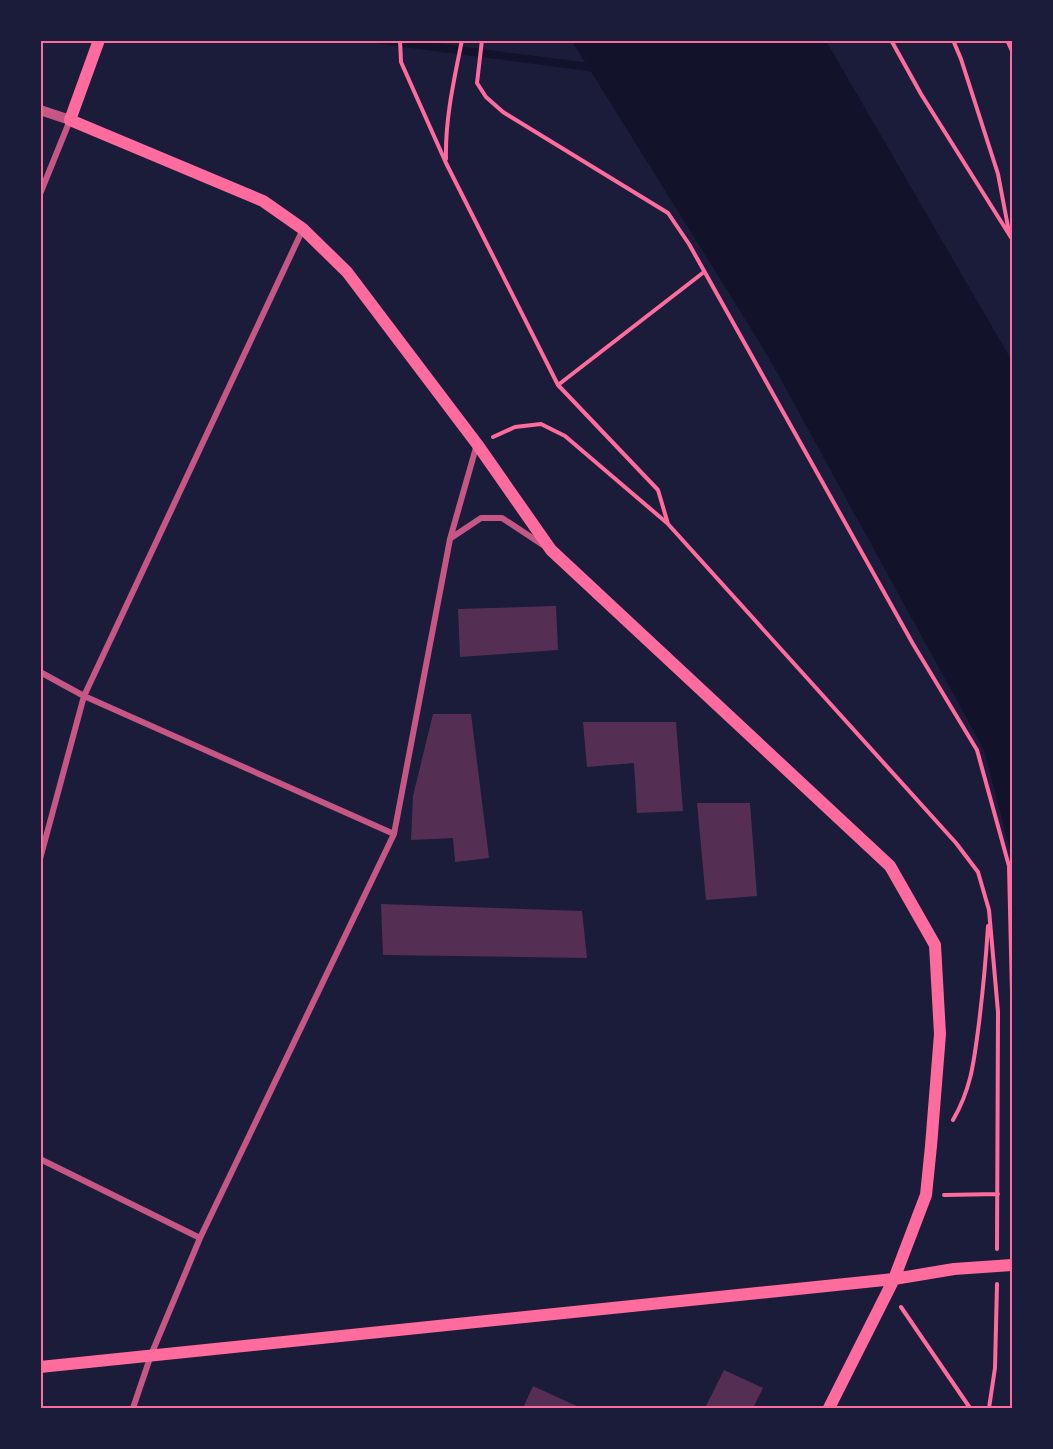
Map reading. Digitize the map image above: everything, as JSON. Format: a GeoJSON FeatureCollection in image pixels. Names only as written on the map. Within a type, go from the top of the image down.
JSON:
{"type":"FeatureCollection","features":[{"type":"Feature","properties":{"kind":"main road"},"geometry":{"type":"LineString","coordinates":[[99,40],[70,120],[263,201],[303,229],[347,272],[477,444],[551,550],[890,866],[935,945],[940,1034],[926,1195],[894,1279],[830,1408]]}},
{"type":"Feature","properties":{"kind":"main road"},"geometry":{"type":"LineString","coordinates":[[40,1367],[894,1279],[954,1269],[1012,1265]]}},
{"type":"Feature","properties":{"kind":"street"},"geometry":{"type":"LineString","coordinates":[[40,110],[70,120],[40,194]]}},
{"type":"Feature","properties":{"kind":"street"},"geometry":{"type":"LineString","coordinates":[[40,858],[84,696],[303,229]]}},
{"type":"Feature","properties":{"kind":"street"},"geometry":{"type":"LineString","coordinates":[[133,1408],[200,1238],[394,834],[450,539],[477,444]]}},
{"type":"Feature","properties":{"kind":"street"},"geometry":{"type":"LineString","coordinates":[[450,539],[481,518],[502,518],[551,550]]}},
{"type":"Feature","properties":{"kind":"street"},"geometry":{"type":"LineString","coordinates":[[40,672],[84,696],[394,834]]}},
{"type":"Feature","properties":{"kind":"street"},"geometry":{"type":"LineString","coordinates":[[40,1159],[200,1238]]}},
{"type":"Feature","properties":{"kind":"path"},"geometry":{"type":"LineString","coordinates":[[400,40],[401,62],[446,163],[446,138],[462,40]]}},
{"type":"Feature","properties":{"kind":"path"},"geometry":{"type":"LineString","coordinates":[[482,40],[477,83],[486,97],[502,112],[668,213],[689,244],[913,644],[976,750],[1009,866],[1012,994]]}},
{"type":"Feature","properties":{"kind":"path"},"geometry":{"type":"LineString","coordinates":[[891,40],[921,94],[1011,237]]}},
{"type":"Feature","properties":{"kind":"path"},"geometry":{"type":"LineString","coordinates":[[953,40],[961,58],[998,174],[1011,237]]}},
{"type":"Feature","properties":{"kind":"path"},"geometry":{"type":"LineString","coordinates":[[1007,40],[1012,51]]}},
{"type":"Feature","properties":{"kind":"path"},"geometry":{"type":"LineString","coordinates":[[558,385],[704,272]]}},
{"type":"Feature","properties":{"kind":"path"},"geometry":{"type":"LineString","coordinates":[[477,444],[514,427],[541,423],[565,436],[668,524]]}},
{"type":"Feature","properties":{"kind":"path"},"geometry":{"type":"LineString","coordinates":[[931,1146],[947,1129],[961,1106],[973,1072],[985,972],[989,910]]}},
{"type":"Feature","properties":{"kind":"path"},"geometry":{"type":"LineString","coordinates":[[933,1195],[998,1194]]}},
{"type":"Feature","properties":{"kind":"path"},"geometry":{"type":"LineString","coordinates":[[906,1315],[970,1408]]}},
{"type":"Feature","properties":{"kind":"shaded area"},"geometry":{"type":"Polygon","coordinates":[[[572,41],[826,41],[1012,361],[1012,857],[984,750],[768,356],[572,41]]]}},
{"type":"Feature","properties":{"kind":"building"},"geometry":{"type":"Polygon","coordinates":[[[556,606],[558,650],[460,657],[458,609],[556,606]]]}},
{"type":"Feature","properties":{"kind":"building"},"geometry":{"type":"Polygon","coordinates":[[[433,714],[471,714],[489,858],[455,862],[453,838],[411,840],[413,796],[433,714]]]}},
{"type":"Feature","properties":{"kind":"building"},"geometry":{"type":"Polygon","coordinates":[[[583,722],[676,722],[683,811],[637,813],[634,763],[587,767],[583,722]]]}},
{"type":"Feature","properties":{"kind":"building"},"geometry":{"type":"Polygon","coordinates":[[[697,803],[750,803],[757,896],[706,900],[697,803]]]}},
{"type":"Feature","properties":{"kind":"building"},"geometry":{"type":"Polygon","coordinates":[[[381,904],[582,911],[587,958],[383,955],[381,904]]]}},
{"type":"Feature","properties":{"kind":"building"},"geometry":{"type":"Polygon","coordinates":[[[724,1370],[763,1388],[753,1408],[705,1408],[724,1370]]]}},
{"type":"Feature","properties":{"kind":"building"},"geometry":{"type":"Polygon","coordinates":[[[533,1386],[581,1408],[523,1408],[533,1386]]]}},
{"type":"Feature","properties":{"kind":"waterway"},"geometry":{"type":"LineString","coordinates":[[381,40],[597,68]]}}]}
